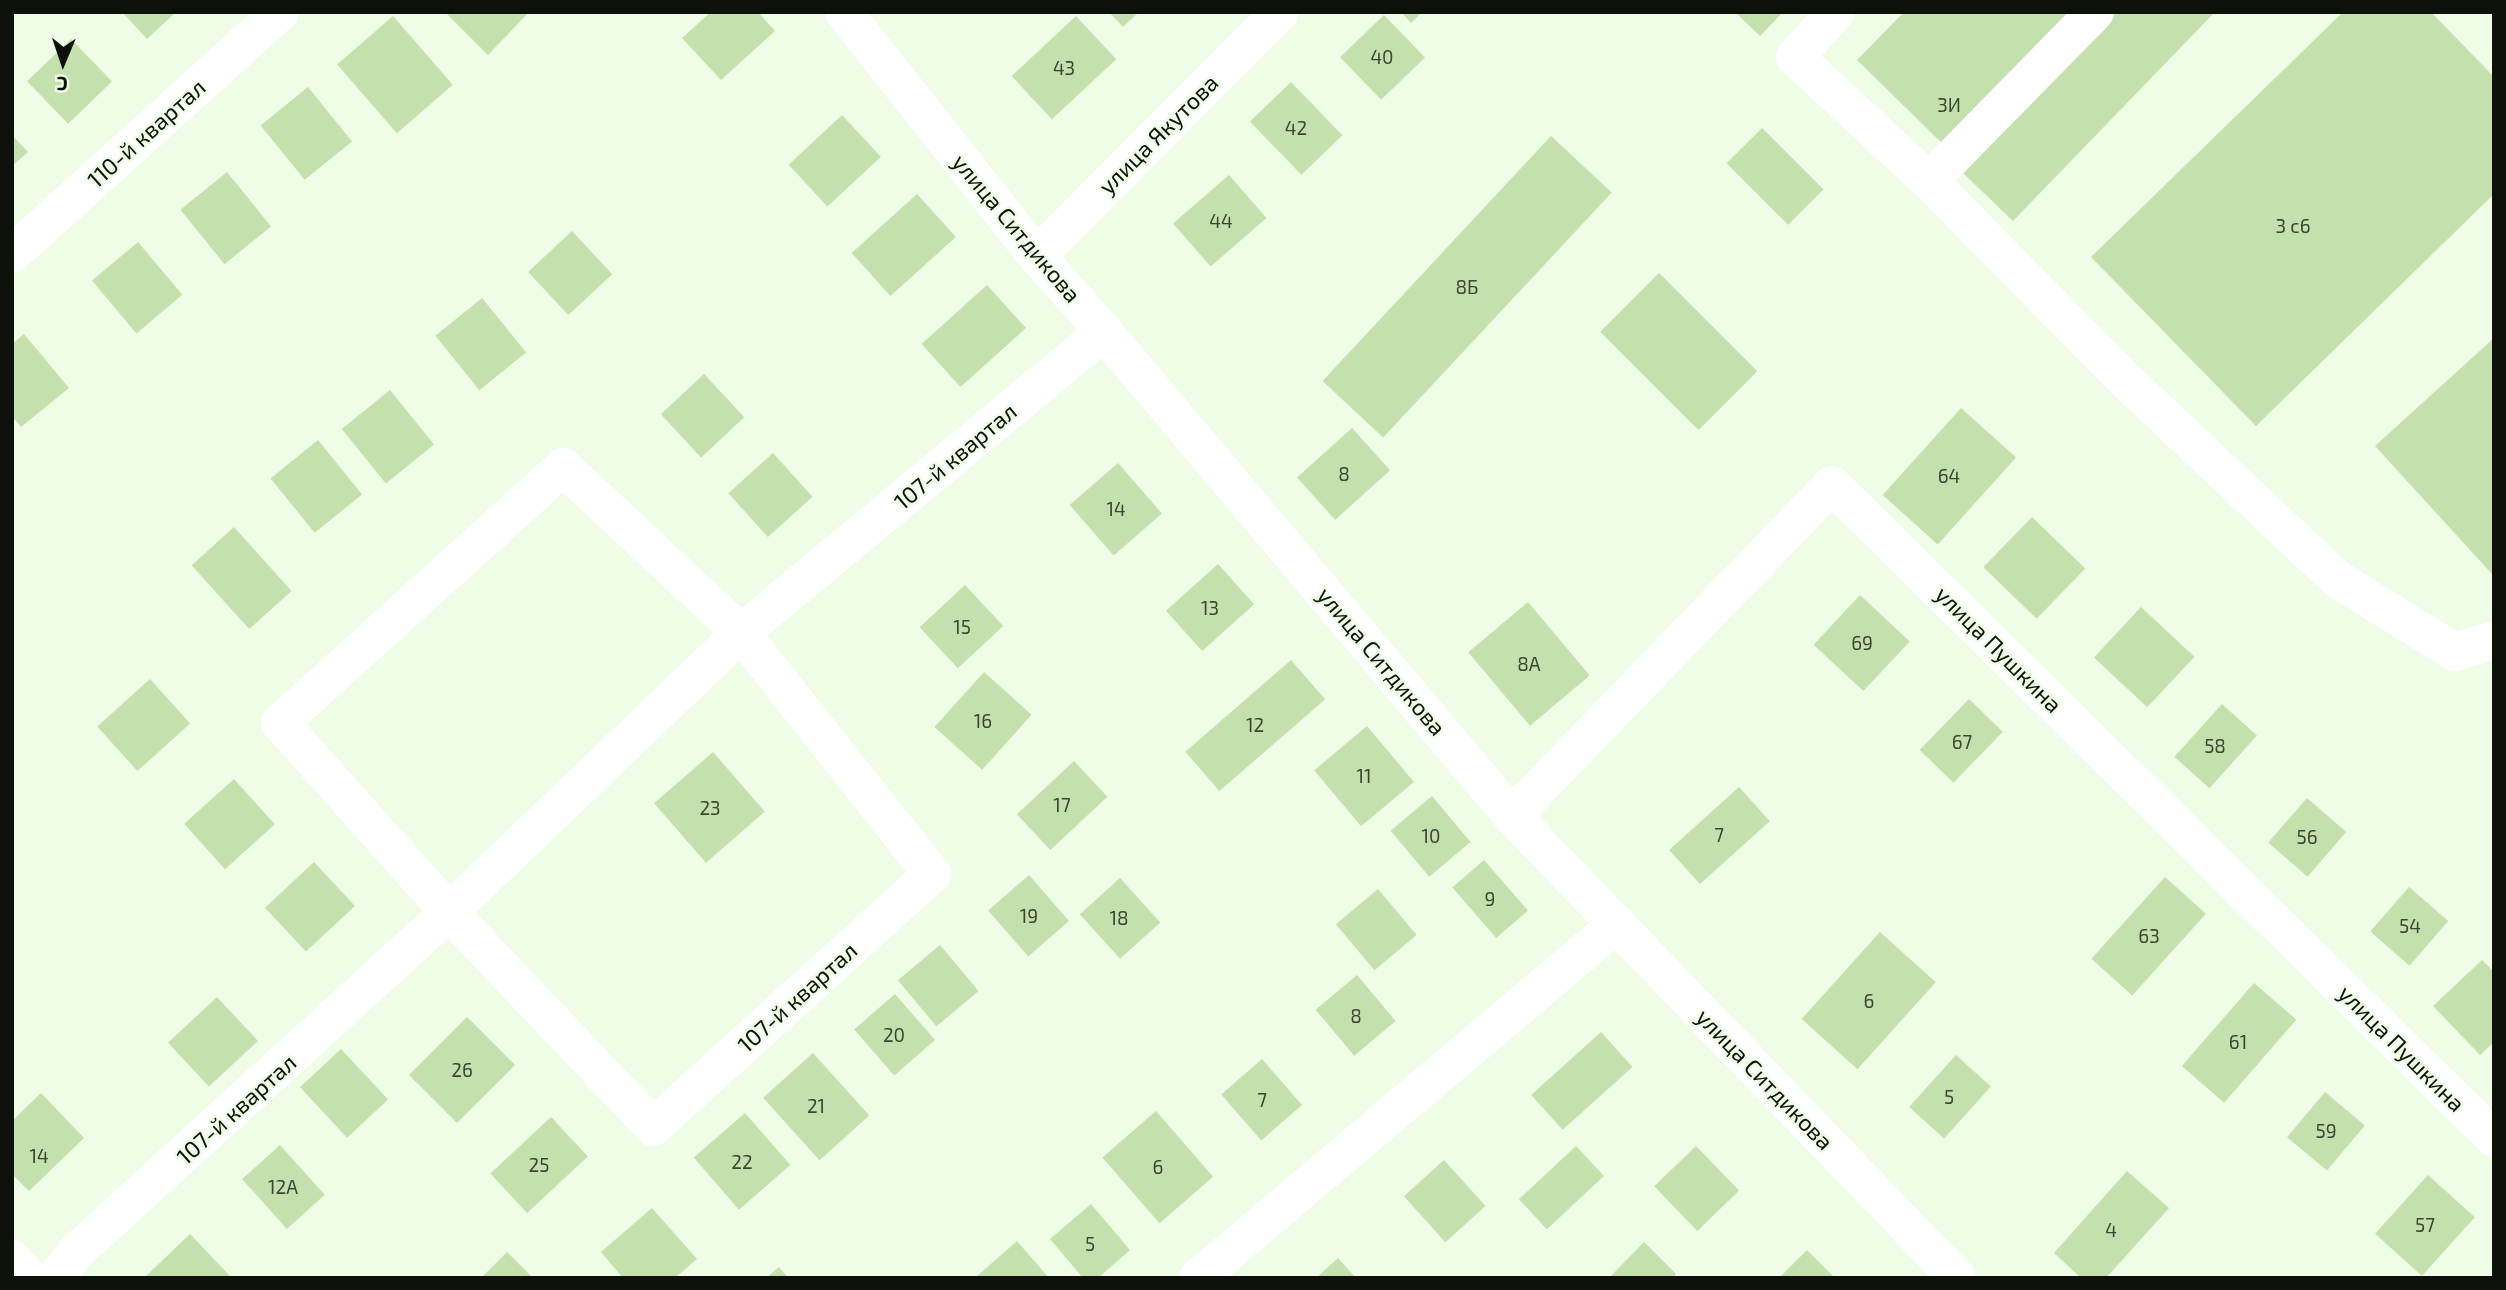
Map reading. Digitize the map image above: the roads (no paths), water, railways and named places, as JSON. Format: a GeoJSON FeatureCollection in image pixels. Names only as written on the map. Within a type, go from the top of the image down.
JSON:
{"type":"FeatureCollection","features":[{"type":"Feature","properties":{"kind":"street","name":"110-й квартал"},"geometry":{"type":"LineString","coordinates":[[12,254],[280,12]]}},
{"type":"Feature","properties":{"kind":"street","name":"улица Ситдикова"},"geometry":{"type":"LineString","coordinates":[[844,12],[1037,256],[1512,817],[1957,1278]]}},
{"type":"Feature","properties":{"kind":"street","name":"улица Якутова"},"geometry":{"type":"LineString","coordinates":[[1037,256],[1280,12]]}},
{"type":"Feature","properties":{"kind":"street"},"geometry":{"type":"LineString","coordinates":[[1836,12],[1795,57],[1930,181],[2120,375],[2337,579],[2455,652],[2494,640]]}},
{"type":"Feature","properties":{"kind":"street"},"geometry":{"type":"LineString","coordinates":[[1930,181],[2095,12]]}},
{"type":"Feature","properties":{"kind":"street","name":"107-й квартал"},"geometry":{"type":"LineString","coordinates":[[56,1278],[76,1252],[449,912],[741,633],[1104,332]]}},
{"type":"Feature","properties":{"kind":"street","name":"107-й квартал"},"geometry":{"type":"LineString","coordinates":[[564,467],[741,633],[932,874],[653,1127],[449,912],[280,723],[564,467]]}},
{"type":"Feature","properties":{"kind":"street","name":"улица Пушкина"},"geometry":{"type":"LineString","coordinates":[[1512,817],[1832,485],[2494,1138]]}},
{"type":"Feature","properties":{"kind":"street"},"geometry":{"type":"LineString","coordinates":[[1198,1278],[1617,924]]}},
{"type":"Feature","properties":{"kind":"street"},"geometry":{"type":"LineString","coordinates":[[12,1259],[29,1278]]}}]}
